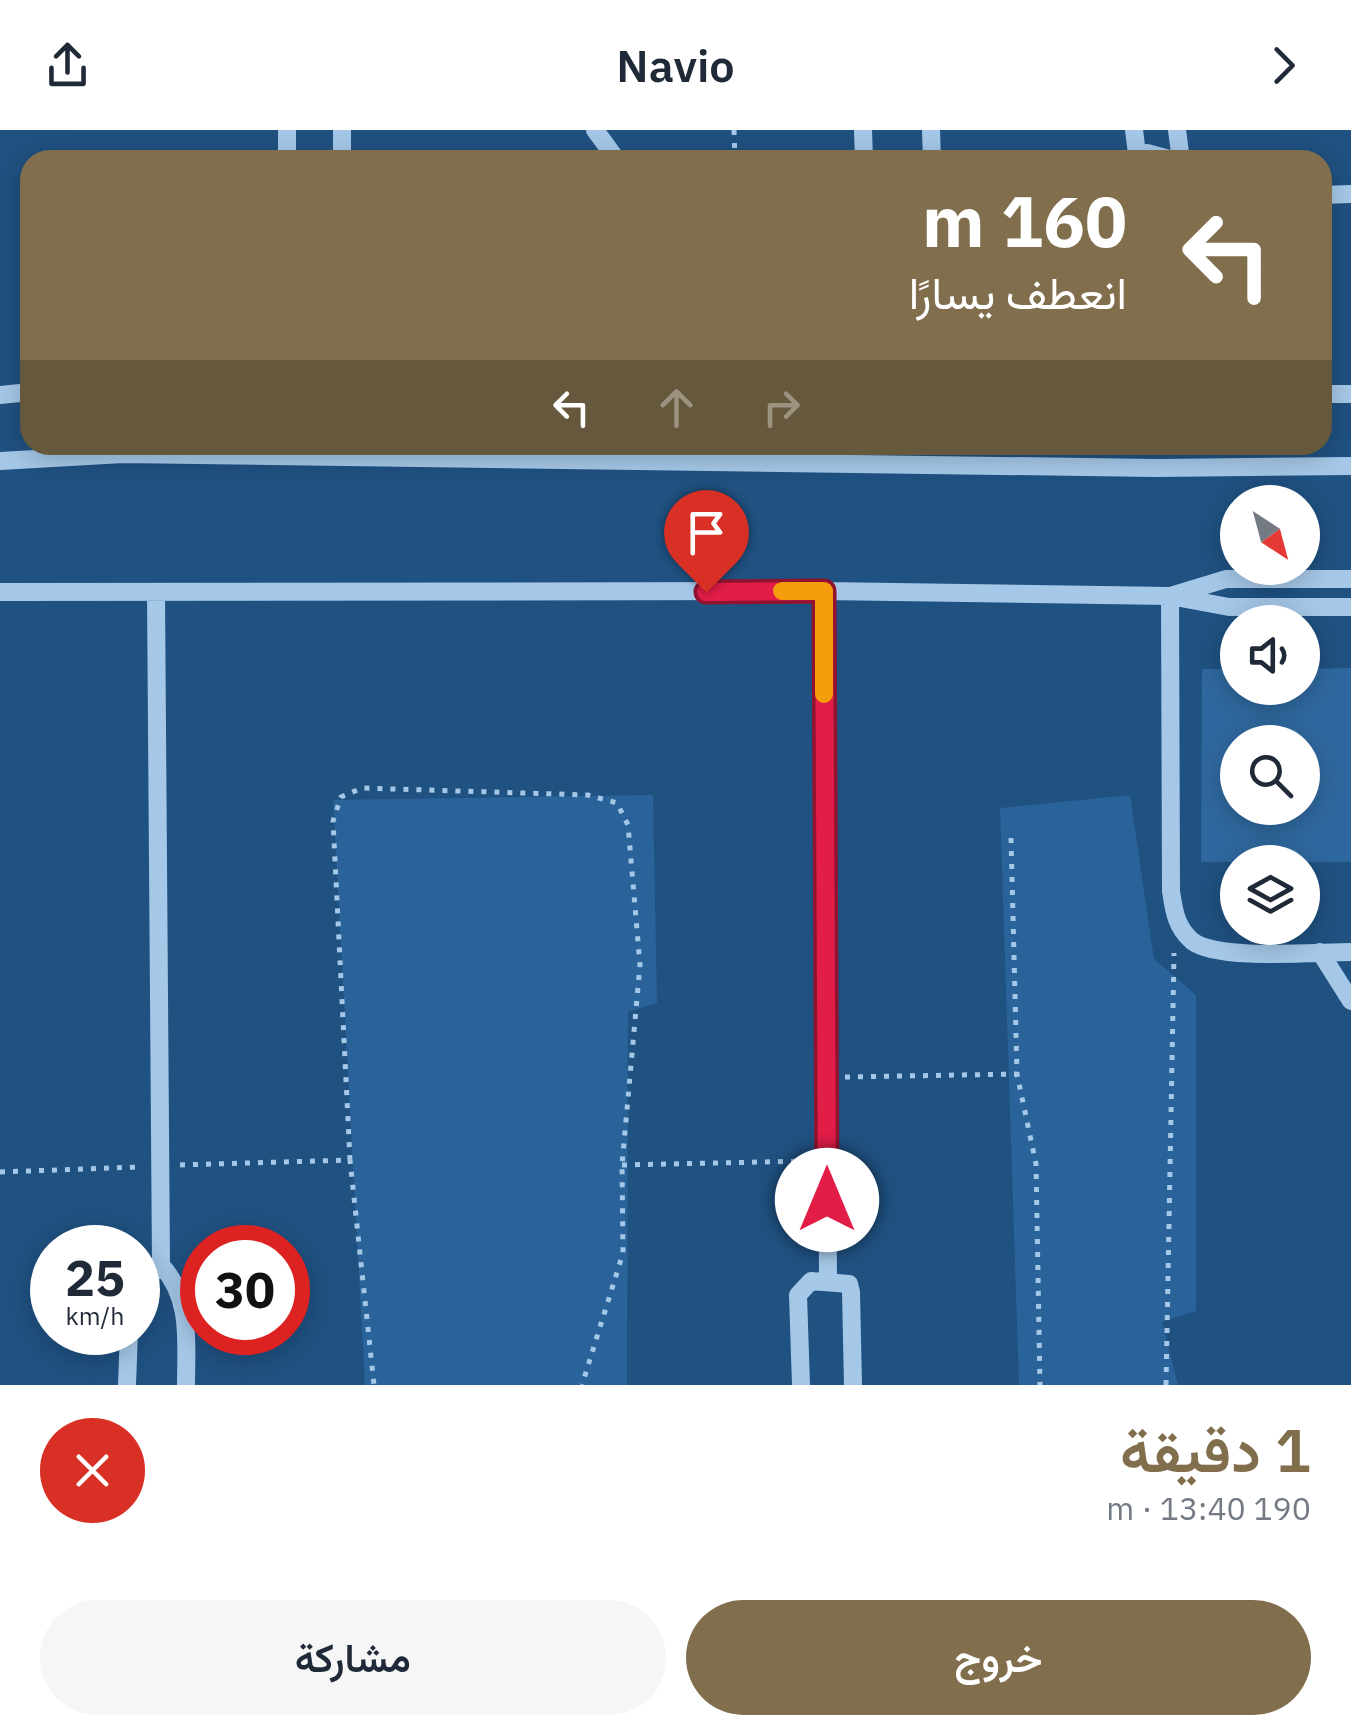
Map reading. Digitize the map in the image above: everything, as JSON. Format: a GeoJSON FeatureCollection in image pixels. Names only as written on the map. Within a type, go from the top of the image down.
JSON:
{"type":"FeatureCollection","features":[{"type":"Feature","properties":{"kind":"street"},"geometry":{"type":"LineString","coordinates":[[595,130],[610,150]]}},
{"type":"Feature","properties":{"kind":"street"},"geometry":{"type":"LineString","coordinates":[[0,462],[72,455]]}},
{"type":"Feature","properties":{"kind":"street"},"geometry":{"type":"LineString","coordinates":[[504,455],[1156,468],[1351,466]]}},
{"type":"Feature","properties":{"kind":"street"},"geometry":{"type":"LineString","coordinates":[[1170,596],[1197,584],[1226,579],[1351,579]]}},
{"type":"Feature","properties":{"kind":"street"},"geometry":{"type":"LineString","coordinates":[[824,591],[828,1280]]}},
{"type":"Feature","properties":{"kind":"street"},"geometry":{"type":"LineString","coordinates":[[0,592],[824,591],[1170,596],[1230,608],[1351,607]]}},
{"type":"Feature","properties":{"kind":"street"},"geometry":{"type":"LineString","coordinates":[[156,593],[161,1265],[183,1298],[186,1385]]}},
{"type":"Feature","properties":{"kind":"street"},"geometry":{"type":"LineString","coordinates":[[1170,596],[1171,891],[1175,920],[1194,943],[1224,951],[1351,952]]}},
{"type":"Feature","properties":{"kind":"street"},"geometry":{"type":"LineString","coordinates":[[1320,952],[1351,1002]]}},
{"type":"Feature","properties":{"kind":"street"},"geometry":{"type":"LineString","coordinates":[[801,1385],[798,1295],[810,1281],[828,1280],[849,1284],[853,1385]]}},
{"type":"Feature","properties":{"kind":"street"},"geometry":{"type":"LineString","coordinates":[[127,1385],[129,1355]]}},
{"type":"Feature","properties":{"kind":"path"},"geometry":{"type":"LineString","coordinates":[[374,1385],[350,1160],[333,821],[341,797],[362,788],[588,796],[617,803],[628,826],[640,965],[622,1166],[623,1252],[582,1385]]}},
{"type":"Feature","properties":{"kind":"path"},"geometry":{"type":"LineString","coordinates":[[1011,838],[1017,1074],[1036,1164],[1040,1385]]}},
{"type":"Feature","properties":{"kind":"path"},"geometry":{"type":"LineString","coordinates":[[1166,1385],[1175,920]]}},
{"type":"Feature","properties":{"kind":"path"},"geometry":{"type":"LineString","coordinates":[[826,1077],[1017,1074]]}},
{"type":"Feature","properties":{"kind":"path"},"geometry":{"type":"LineString","coordinates":[[0,1172],[350,1160]]}},
{"type":"Feature","properties":{"kind":"path"},"geometry":{"type":"LineString","coordinates":[[622,1166],[827,1160]]}},
{"type":"Feature","properties":{"kind":"shaded area"},"geometry":{"type":"Polygon","coordinates":[[[653,795],[657,1003],[628,1012],[627,1385],[365,1385],[333,800],[653,795]]]}},
{"type":"Feature","properties":{"kind":"shaded area"},"geometry":{"type":"Polygon","coordinates":[[[1130,795],[1154,959],[1196,995],[1196,1311],[1162,1322],[1178,1385],[1019,1385],[1000,808],[1130,795]]]}},
{"type":"Feature","properties":{"kind":"building"},"geometry":{"type":"Polygon","coordinates":[[[1351,668],[1351,862],[1320,862],[1320,845],[1220,845],[1220,862],[1201,862],[1202,669],[1220,669],[1220,705],[1320,705],[1320,669],[1351,668]]]}},
{"type":"Feature","properties":{"kind":"slow traffic"},"geometry":{"type":"LineString","coordinates":[[782,591],[824,591],[824,694]]}},
{"type":"Feature","properties":{"kind":"route"},"geometry":{"type":"LineString","coordinates":[[706,592],[824,591],[827,1200]]}}]}
